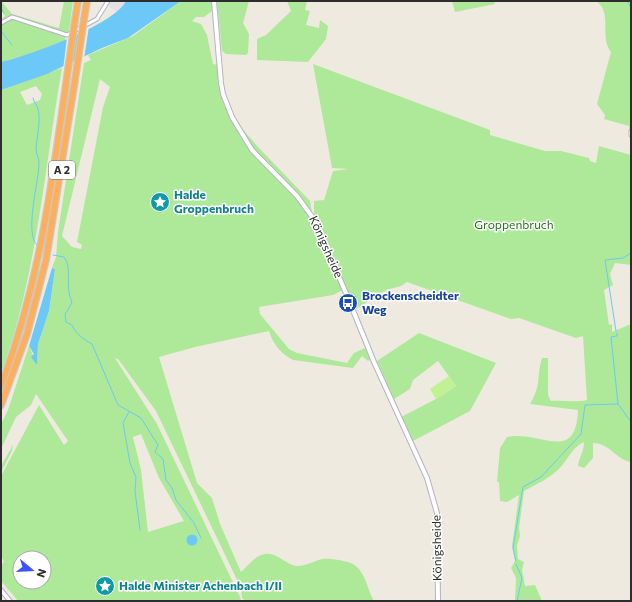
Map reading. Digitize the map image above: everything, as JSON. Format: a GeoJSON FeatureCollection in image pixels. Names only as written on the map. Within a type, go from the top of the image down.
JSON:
{"type":"FeatureCollection","features":[{"type":"Feature","properties":{"kind":"highway","name":"A 2"},"geometry":{"type":"LineString","coordinates":[[1,386],[26,313],[41,250],[78,1]]}},
{"type":"Feature","properties":{"kind":"highway","name":"A 2"},"geometry":{"type":"LineString","coordinates":[[1,405],[27,334],[46,260],[76,80],[87,1]]}},
{"type":"Feature","properties":{"kind":"main road","name":"Königsheide"},"geometry":{"type":"LineString","coordinates":[[214,1],[221,83],[223,94],[232,117],[252,150],[297,196],[314,218],[374,362],[427,478],[437,513],[438,601]]}},
{"type":"Feature","properties":{"kind":"street"},"geometry":{"type":"LineString","coordinates":[[1,23],[12,17],[57,33],[71,34],[97,19],[108,1]]}},
{"type":"Feature","properties":{"kind":"street"},"geometry":{"type":"LineString","coordinates":[[1,590],[10,601]]}},
{"type":"Feature","properties":{"kind":"shaded area"},"geometry":{"type":"Polygon","coordinates":[[[102,1],[147,1],[124,18],[102,1]]]}},
{"type":"Feature","properties":{"kind":"green space"},"geometry":{"type":"Polygon","coordinates":[[[1,1],[12,14],[59,28],[64,1],[73,1],[69,31],[66,33],[65,41],[31,54],[1,62],[1,20],[5,16],[1,10],[1,1]]]}},
{"type":"Feature","properties":{"kind":"green space"},"geometry":{"type":"Polygon","coordinates":[[[181,1],[211,1],[212,11],[204,17],[196,17],[192,21],[201,24],[207,35],[213,64],[218,65],[218,84],[224,105],[231,116],[259,148],[310,201],[313,229],[343,290],[333,295],[259,307],[260,314],[289,349],[297,353],[347,363],[354,353],[365,348],[370,360],[368,361],[362,356],[353,368],[293,360],[278,348],[269,331],[195,347],[159,357],[197,483],[212,498],[220,524],[241,572],[255,559],[265,554],[277,556],[296,566],[323,559],[343,561],[353,564],[361,571],[374,601],[244,600],[242,598],[241,588],[156,411],[118,359],[115,358],[157,424],[241,599],[239,601],[18,601],[1,581],[1,565],[4,562],[1,555],[1,476],[39,405],[64,445],[68,441],[36,394],[31,405],[16,417],[1,449],[1,424],[8,410],[29,346],[37,364],[38,344],[49,311],[55,269],[52,268],[56,257],[58,232],[84,63],[91,60],[88,55],[133,36],[181,1]],[[100,79],[62,236],[72,247],[81,249],[82,245],[77,242],[103,107],[110,87],[100,79]],[[141,434],[133,437],[141,470],[148,532],[184,521],[159,478],[141,434]]]}},
{"type":"Feature","properties":{"kind":"green space"},"geometry":{"type":"Polygon","coordinates":[[[217,1],[249,1],[243,23],[249,34],[248,53],[246,55],[226,54],[222,51],[217,1]]]}},
{"type":"Feature","properties":{"kind":"green space"},"geometry":{"type":"Polygon","coordinates":[[[287,1],[307,1],[305,10],[310,11],[306,25],[319,28],[320,20],[328,26],[326,39],[308,62],[257,60],[257,39],[266,35],[291,11],[287,1]]]}},
{"type":"Feature","properties":{"kind":"green space"},"geometry":{"type":"Polygon","coordinates":[[[452,1],[494,1],[495,4],[455,12],[452,1]]]}},
{"type":"Feature","properties":{"kind":"green space"},"geometry":{"type":"Polygon","coordinates":[[[596,1],[631,1],[631,154],[629,126],[604,119],[605,115],[597,104],[611,52],[606,39],[604,12],[596,1]]]}},
{"type":"Feature","properties":{"kind":"green space","name":"Groppenbruch"},"geometry":{"type":"Polygon","coordinates":[[[313,64],[490,130],[490,135],[545,151],[561,151],[589,158],[590,161],[596,163],[599,146],[631,155],[631,265],[615,263],[610,274],[613,285],[604,290],[609,325],[612,324],[612,332],[631,324],[631,462],[621,458],[609,448],[593,443],[593,458],[584,468],[578,466],[584,442],[576,447],[555,473],[524,491],[519,528],[520,536],[517,545],[518,559],[524,562],[522,570],[525,586],[535,585],[542,601],[515,601],[516,578],[511,568],[515,561],[512,546],[519,495],[507,502],[500,501],[499,482],[497,482],[500,448],[507,437],[519,436],[554,442],[563,441],[571,436],[576,427],[578,410],[530,404],[536,391],[542,358],[548,358],[548,395],[551,401],[587,400],[583,336],[576,338],[519,318],[511,319],[407,282],[401,286],[386,290],[356,309],[314,214],[314,201],[324,200],[333,171],[349,169],[332,168],[313,64]]]}},
{"type":"Feature","properties":{"kind":"green space"},"geometry":{"type":"Polygon","coordinates":[[[62,68],[31,261],[13,337],[1,374],[1,90],[62,68]],[[36,86],[20,92],[27,105],[40,100],[42,94],[36,86]]]}},
{"type":"Feature","properties":{"kind":"green space"},"geometry":{"type":"Polygon","coordinates":[[[419,333],[496,363],[470,411],[413,441],[401,417],[436,399],[456,386],[438,361],[413,380],[410,389],[394,399],[377,361],[419,333]]]}},
{"type":"Feature","properties":{"kind":"green space"},"geometry":{"type":"Polygon","coordinates":[[[449,376],[456,386],[436,399],[430,389],[449,376]]]}},
{"type":"Feature","properties":{"kind":"green space"},"geometry":{"type":"Polygon","coordinates":[[[13,445],[12,451],[1,472],[1,466],[13,445]]]}},
{"type":"Feature","properties":{"kind":"water"},"geometry":{"type":"Polygon","coordinates":[[[126,1],[181,1],[128,38],[102,48],[47,74],[1,90],[1,62],[14,59],[49,46],[88,29],[105,20],[118,10],[126,1]]]}},
{"type":"Feature","properties":{"kind":"water"},"geometry":{"type":"Polygon","coordinates":[[[52,268],[55,269],[49,311],[38,344],[37,365],[31,357],[34,354],[29,346],[52,268]]]}},
{"type":"Feature","properties":{"kind":"water"},"geometry":{"type":"Polygon","coordinates":[[[192,534],[196,536],[198,540],[196,544],[192,546],[188,544],[186,540],[188,536],[192,534]]]}},
{"type":"Feature","properties":{"kind":"pier"},"geometry":{"type":"Polygon","coordinates":[[[89,26],[84,59],[74,64],[79,31],[89,26]]]}},
{"type":"Feature","properties":{"kind":"pier"},"geometry":{"type":"Polygon","coordinates":[[[77,32],[72,65],[63,70],[67,37],[77,32]]]}},
{"type":"Feature","properties":{"kind":"waterway"},"geometry":{"type":"LineString","coordinates":[[627,1],[631,8]]}},
{"type":"Feature","properties":{"kind":"waterway"},"geometry":{"type":"LineString","coordinates":[[1,8],[4,13]]}},
{"type":"Feature","properties":{"kind":"waterway"},"geometry":{"type":"LineString","coordinates":[[1,31],[12,45]]}},
{"type":"Feature","properties":{"kind":"waterway"},"geometry":{"type":"LineString","coordinates":[[33,98],[38,109],[39,118],[36,148],[39,164],[32,219],[33,239],[37,245]]}},
{"type":"Feature","properties":{"kind":"waterway"},"geometry":{"type":"LineString","coordinates":[[616,331],[605,260],[623,258],[631,253]]}},
{"type":"Feature","properties":{"kind":"waterway"},"geometry":{"type":"LineString","coordinates":[[53,255],[64,257],[68,266],[69,290],[72,302],[65,314],[66,322],[72,325],[80,336],[92,344],[118,405],[141,418],[158,445],[155,452],[163,459],[166,480],[172,488],[176,500],[194,523],[201,538]]}},
{"type":"Feature","properties":{"kind":"waterway"},"geometry":{"type":"LineString","coordinates":[[617,333],[617,336],[611,337],[618,404],[631,422]]}},
{"type":"Feature","properties":{"kind":"waterway"},"geometry":{"type":"LineString","coordinates":[[516,561],[513,548],[523,487],[541,477],[581,434],[585,405],[618,404]]}},
{"type":"Feature","properties":{"kind":"waterway"},"geometry":{"type":"LineString","coordinates":[[129,412],[123,423],[130,463],[136,477],[135,491],[140,530]]}},
{"type":"Feature","properties":{"kind":"waterway"},"geometry":{"type":"LineString","coordinates":[[516,564],[522,578],[517,601]]}},
{"type":"Feature","properties":{"kind":"place","name":"Halde Groppenbruch"},"geometry":{"type":"Point","coordinates":[160,202]}},
{"type":"Feature","properties":{"kind":"place","name":"Brockenscheidter Weg"},"geometry":{"type":"Point","coordinates":[348,303]}},
{"type":"Feature","properties":{"kind":"place","name":"Halde Minister Achenbach I/II"},"geometry":{"type":"Point","coordinates":[105,586]}}]}
